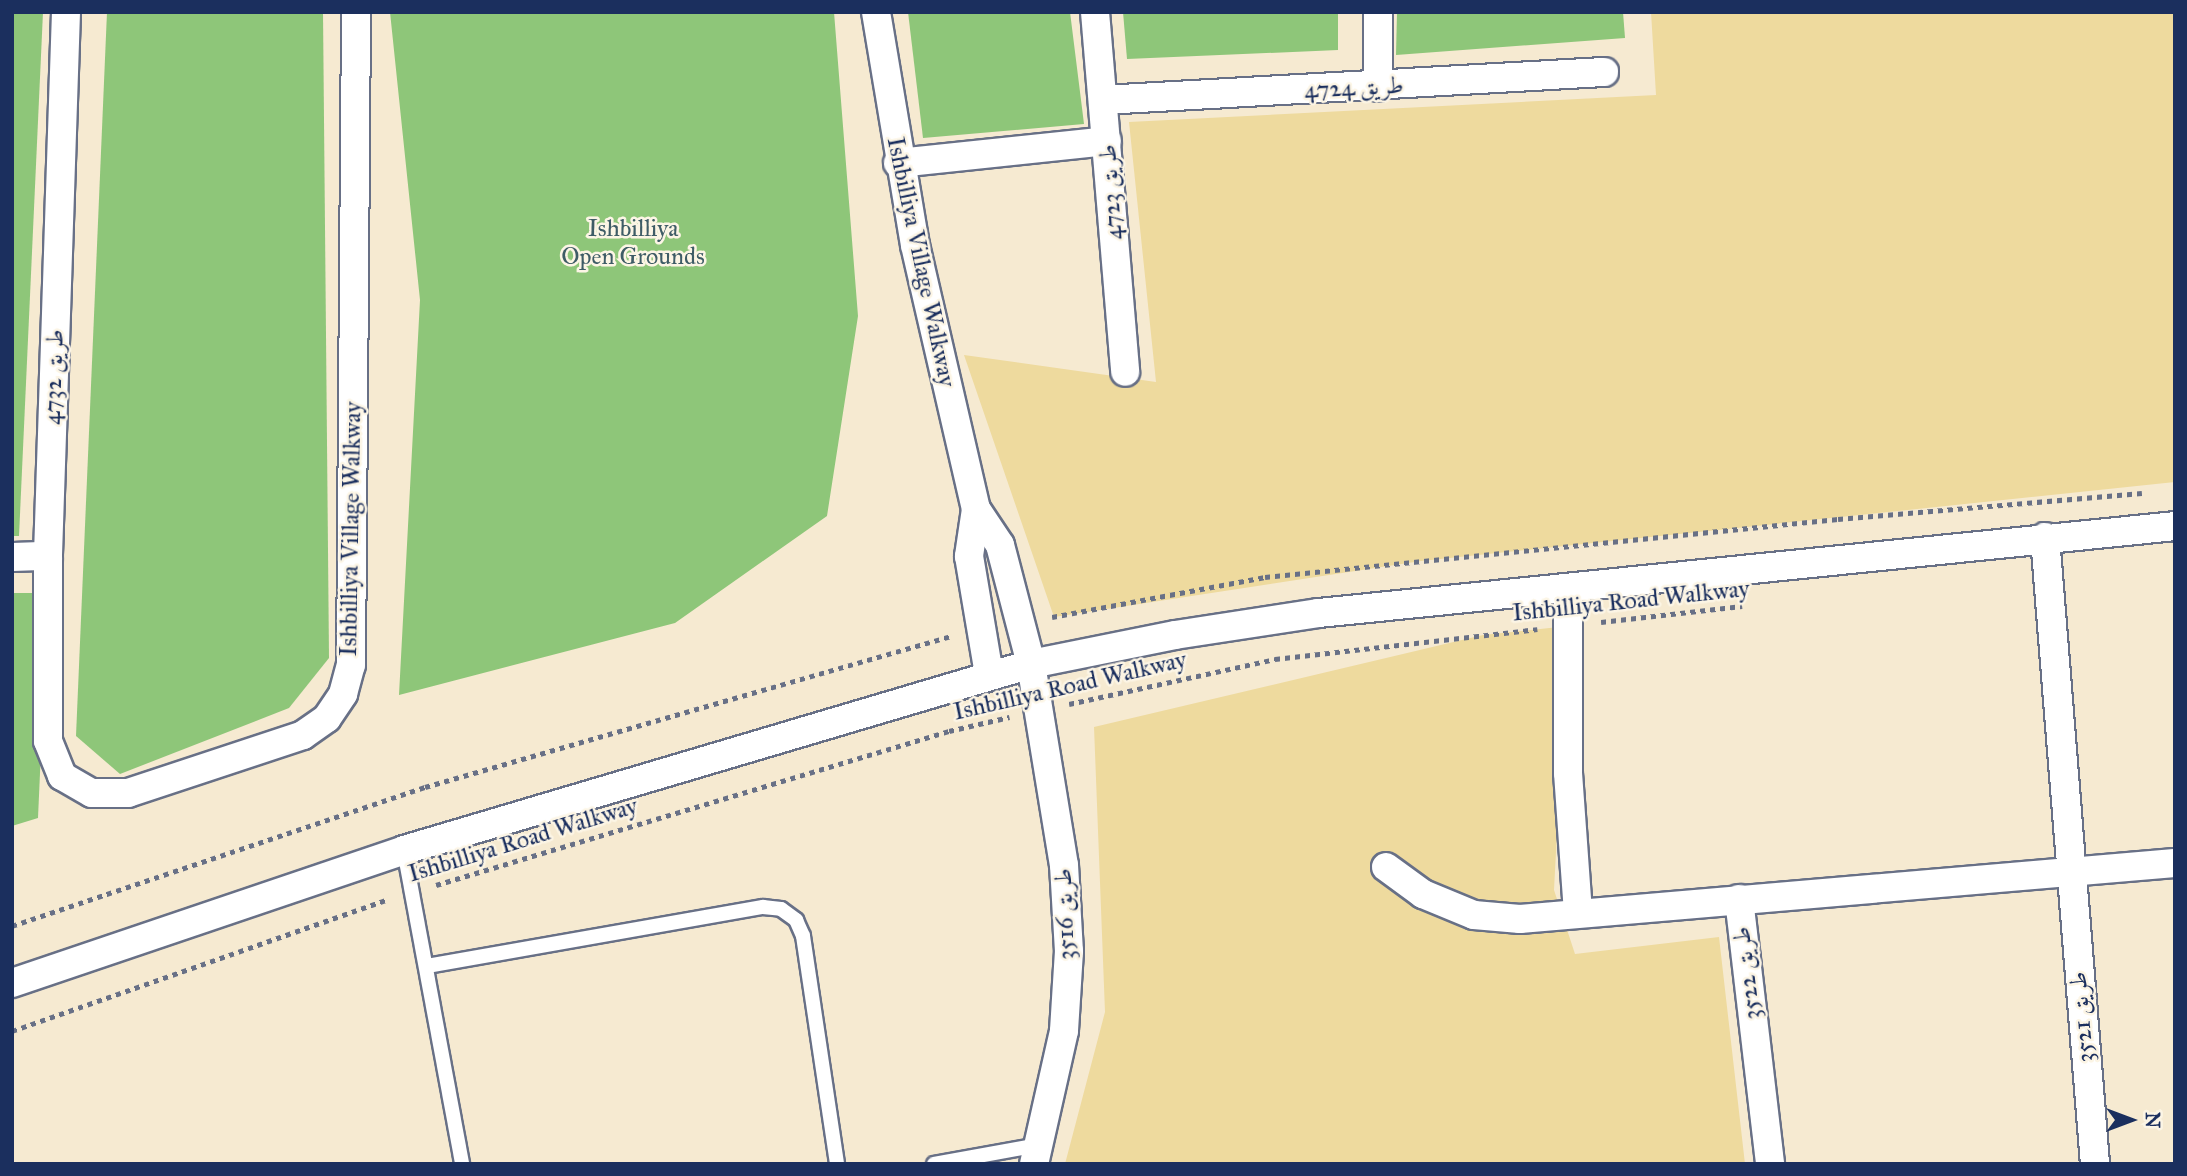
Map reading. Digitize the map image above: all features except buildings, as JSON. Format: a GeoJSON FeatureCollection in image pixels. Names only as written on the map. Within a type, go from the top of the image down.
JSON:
{"type":"FeatureCollection","features":[{"type":"Feature","properties":{"kind":"street","name":"طريق 4732"},"geometry":{"type":"LineString","coordinates":[[48,741],[48,556],[66,12]]}},
{"type":"Feature","properties":{"kind":"street","name":"Ishbilliya Village Walkway"},"geometry":{"type":"LineString","coordinates":[[48,741],[62,776],[92,793],[128,793],[303,735],[327,718],[344,694],[351,665],[356,12]]}},
{"type":"Feature","properties":{"kind":"street","name":"Ishbilliya Village Walkway"},"geometry":{"type":"LineString","coordinates":[[876,12],[898,163],[976,509]]}},
{"type":"Feature","properties":{"kind":"street","name":"طريق 4723"},"geometry":{"type":"LineString","coordinates":[[1095,12],[1125,372]]}},
{"type":"Feature","properties":{"kind":"street"},"geometry":{"type":"LineString","coordinates":[[1378,12],[1378,87]]}},
{"type":"Feature","properties":{"kind":"street","name":"طريق 4724"},"geometry":{"type":"LineString","coordinates":[[1103,100],[1378,87],[1604,72]]}},
{"type":"Feature","properties":{"kind":"street"},"geometry":{"type":"LineString","coordinates":[[898,163],[1107,141]]}},
{"type":"Feature","properties":{"kind":"street"},"geometry":{"type":"LineString","coordinates":[[976,509],[969,556],[989,674]]}},
{"type":"Feature","properties":{"kind":"street","name":"طريق 3516"},"geometry":{"type":"LineString","coordinates":[[976,509],[1000,545],[1031,664],[1064,866],[1069,951],[1063,1031],[1037,1154]]}},
{"type":"Feature","properties":{"kind":"street"},"geometry":{"type":"LineString","coordinates":[[12,983],[404,850],[989,674],[1031,664],[1175,635],[1319,613],[1568,591],[2045,537],[2175,526]]}},
{"type":"Feature","properties":{"kind":"street","name":"طريق 3521"},"geometry":{"type":"LineString","coordinates":[[2045,537],[2069,871],[2095,1164]]}},
{"type":"Feature","properties":{"kind":"street"},"geometry":{"type":"LineString","coordinates":[[12,557],[48,556]]}},
{"type":"Feature","properties":{"kind":"street"},"geometry":{"type":"LineString","coordinates":[[1568,591],[1568,773],[1578,912]]}},
{"type":"Feature","properties":{"kind":"street"},"geometry":{"type":"LineString","coordinates":[[1739,900],[2175,863]]}},
{"type":"Feature","properties":{"kind":"street","name":"طريق 3522"},"geometry":{"type":"LineString","coordinates":[[1386,867],[1423,894],[1474,915],[1521,919],[1739,900],[1770,1164]]}},
{"type":"Feature","properties":{"kind":"lane"},"geometry":{"type":"LineString","coordinates":[[404,850],[462,1164]]}},
{"type":"Feature","properties":{"kind":"lane"},"geometry":{"type":"LineString","coordinates":[[427,966],[763,907],[781,909],[796,920],[803,936],[837,1164]]}},
{"type":"Feature","properties":{"kind":"lane"},"geometry":{"type":"LineString","coordinates":[[934,1164],[1037,1154]]}},
{"type":"Feature","properties":{"kind":"path","name":"Ishbilliya Road Walkway"},"geometry":{"type":"LineString","coordinates":[[12,1031],[413,892],[949,731],[1275,659],[1747,606]]}},
{"type":"Feature","properties":{"kind":"green space"},"geometry":{"type":"Polygon","coordinates":[[[12,12],[43,12],[19,536],[12,536],[12,12]]]}},
{"type":"Feature","properties":{"kind":"green space"},"geometry":{"type":"Polygon","coordinates":[[[107,12],[323,12],[329,658],[289,708],[120,774],[76,736],[107,12]]]}},
{"type":"Feature","properties":{"kind":"green space","name":"Ishbilliya Open Grounds"},"geometry":{"type":"Polygon","coordinates":[[[390,12],[834,12],[858,316],[827,516],[675,623],[399,695],[420,300],[390,12]]]}},
{"type":"Feature","properties":{"kind":"green space"},"geometry":{"type":"Polygon","coordinates":[[[908,12],[1070,12],[1084,124],[923,138],[908,12]]]}},
{"type":"Feature","properties":{"kind":"green space"},"geometry":{"type":"Polygon","coordinates":[[[1123,12],[1338,12],[1338,50],[1127,59],[1123,12]]]}},
{"type":"Feature","properties":{"kind":"green space"},"geometry":{"type":"Polygon","coordinates":[[[1397,12],[1623,12],[1625,38],[1396,55],[1397,12]]]}},
{"type":"Feature","properties":{"kind":"green space"},"geometry":{"type":"Polygon","coordinates":[[[12,593],[48,593],[38,818],[12,826],[12,593]]]}},
{"type":"Feature","properties":{"kind":"sand"},"geometry":{"type":"Polygon","coordinates":[[[1651,12],[2175,12],[2175,482],[1421,561],[1054,617],[964,355],[1156,382],[1129,122],[1656,95],[1651,12]]]}},
{"type":"Feature","properties":{"kind":"sand"},"geometry":{"type":"Polygon","coordinates":[[[1568,626],[1554,890],[1575,954],[1719,937],[1745,1164],[1065,1164],[1105,1012],[1094,727],[1483,635],[1568,626]]]}}]}
